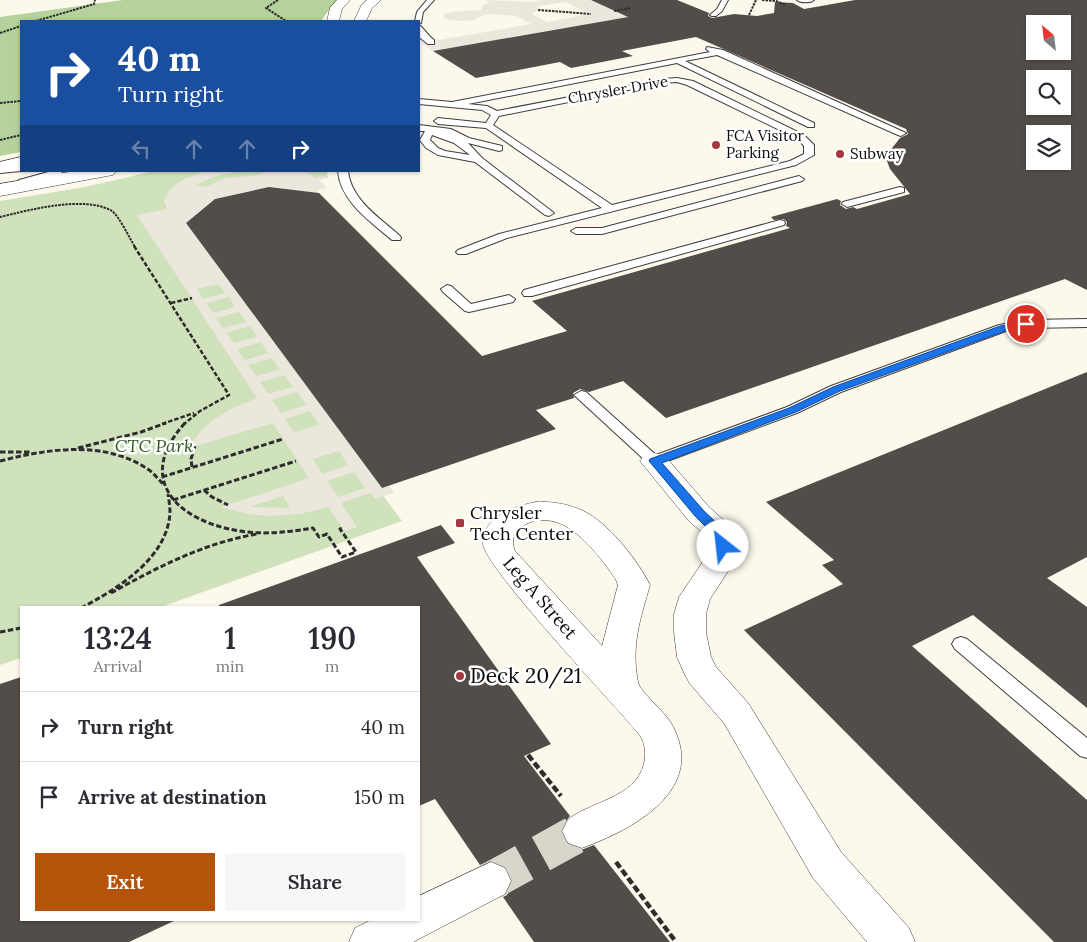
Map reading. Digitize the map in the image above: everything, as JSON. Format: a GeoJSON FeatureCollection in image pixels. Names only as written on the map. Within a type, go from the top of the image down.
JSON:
{"type":"FeatureCollection","features":[{"type":"Feature","properties":{"kind":"street"},"geometry":{"type":"LineString","coordinates":[[333,20],[336,8],[344,0]]}},
{"type":"Feature","properties":{"kind":"street"},"geometry":{"type":"LineString","coordinates":[[360,20],[367,6],[375,0]]}},
{"type":"Feature","properties":{"kind":"street"},"geometry":{"type":"LineString","coordinates":[[0,169],[20,162]]}},
{"type":"Feature","properties":{"kind":"street"},"geometry":{"type":"LineString","coordinates":[[0,190],[101,172]]}},
{"type":"Feature","properties":{"kind":"street"},"geometry":{"type":"LineString","coordinates":[[654,461],[699,514],[717,530],[723,546],[717,565],[695,597],[690,614],[690,632],[694,657],[702,675],[736,713],[827,865],[894,942]]}},
{"type":"Feature","properties":{"kind":"street","name":"Leg A Street"},"geometry":{"type":"LineString","coordinates":[[582,831],[641,800],[655,783],[662,770],[664,753],[660,734],[621,688],[542,605],[504,558],[498,548],[498,537],[502,529],[512,520],[522,514],[535,511],[562,512],[586,526],[628,572],[634,585],[618,642],[621,688]]}},
{"type":"Feature","properties":{"kind":"street"},"geometry":{"type":"LineString","coordinates":[[420,916],[491,881]]}},
{"type":"Feature","properties":{"kind":"street"},"geometry":{"type":"LineString","coordinates":[[370,942],[412,921]]}},
{"type":"Feature","properties":{"kind":"lane"},"geometry":{"type":"LineString","coordinates":[[418,20],[420,12],[431,0]]}},
{"type":"Feature","properties":{"kind":"lane"},"geometry":{"type":"LineString","coordinates":[[714,15],[720,10],[725,0]]}},
{"type":"Feature","properties":{"kind":"lane"},"geometry":{"type":"LineString","coordinates":[[800,0],[811,0]]}},
{"type":"Feature","properties":{"kind":"lane"},"geometry":{"type":"LineString","coordinates":[[420,30],[422,35],[431,42]]}},
{"type":"Feature","properties":{"kind":"lane"},"geometry":{"type":"LineString","coordinates":[[702,46],[720,52],[901,133]]}},
{"type":"Feature","properties":{"kind":"lane"},"geometry":{"type":"LineString","coordinates":[[449,104],[720,52]]}},
{"type":"Feature","properties":{"kind":"lane"},"geometry":{"type":"LineString","coordinates":[[677,60],[811,125]]}},
{"type":"Feature","properties":{"kind":"lane","name":"Chrysler Drive"},"geometry":{"type":"LineString","coordinates":[[420,102],[484,108],[496,114],[663,81],[677,80],[690,83],[801,138],[809,145],[809,154],[793,162],[503,236],[462,252]]}},
{"type":"Feature","properties":{"kind":"lane"},"geometry":{"type":"LineString","coordinates":[[488,126],[496,114]]}},
{"type":"Feature","properties":{"kind":"lane"},"geometry":{"type":"LineString","coordinates":[[420,119],[488,126],[611,209]]}},
{"type":"Feature","properties":{"kind":"lane"},"geometry":{"type":"LineString","coordinates":[[420,128],[444,135],[459,142],[475,153],[478,160]]}},
{"type":"Feature","properties":{"kind":"lane"},"geometry":{"type":"LineString","coordinates":[[420,128],[448,131],[466,140],[500,148]]}},
{"type":"Feature","properties":{"kind":"lane"},"geometry":{"type":"LineString","coordinates":[[430,132],[425,140],[426,143],[438,152],[478,160],[549,212]]}},
{"type":"Feature","properties":{"kind":"lane"},"geometry":{"type":"LineString","coordinates":[[430,132],[450,143],[468,157]]}},
{"type":"Feature","properties":{"kind":"lane"},"geometry":{"type":"LineString","coordinates":[[0,169],[20,168]]}},
{"type":"Feature","properties":{"kind":"lane"},"geometry":{"type":"LineString","coordinates":[[33,172],[40,175],[60,172]]}},
{"type":"Feature","properties":{"kind":"lane"},"geometry":{"type":"LineString","coordinates":[[0,190],[60,172]]}},
{"type":"Feature","properties":{"kind":"lane"},"geometry":{"type":"LineString","coordinates":[[343,172],[342,177],[352,197],[396,238]]}},
{"type":"Feature","properties":{"kind":"lane"},"geometry":{"type":"LineString","coordinates":[[576,231],[602,231],[800,179]]}},
{"type":"Feature","properties":{"kind":"lane"},"geometry":{"type":"LineString","coordinates":[[847,204],[900,190]]}},
{"type":"Feature","properties":{"kind":"lane"},"geometry":{"type":"LineString","coordinates":[[528,293],[780,223]]}},
{"type":"Feature","properties":{"kind":"lane"},"geometry":{"type":"LineString","coordinates":[[448,289],[469,308],[509,299]]}},
{"type":"Feature","properties":{"kind":"lane"},"geometry":{"type":"LineString","coordinates":[[582,395],[654,461],[792,410],[836,389],[1003,328],[1026,324],[1087,323]]}},
{"type":"Feature","properties":{"kind":"lane"},"geometry":{"type":"LineString","coordinates":[[961,644],[1087,750]]}},
{"type":"Feature","properties":{"kind":"path"},"geometry":{"type":"LineString","coordinates":[[40,20],[94,4],[95,0]]}},
{"type":"Feature","properties":{"kind":"path"},"geometry":{"type":"LineString","coordinates":[[278,0],[266,8],[284,20]]}},
{"type":"Feature","properties":{"kind":"path"},"geometry":{"type":"LineString","coordinates":[[749,15],[756,0]]}},
{"type":"Feature","properties":{"kind":"path"},"geometry":{"type":"LineString","coordinates":[[762,0],[776,1],[794,8]]}},
{"type":"Feature","properties":{"kind":"path"},"geometry":{"type":"LineString","coordinates":[[614,11],[631,8]]}},
{"type":"Feature","properties":{"kind":"path"},"geometry":{"type":"LineString","coordinates":[[538,10],[591,14]]}},
{"type":"Feature","properties":{"kind":"path"},"geometry":{"type":"LineString","coordinates":[[0,34],[20,26]]}},
{"type":"Feature","properties":{"kind":"path"},"geometry":{"type":"LineString","coordinates":[[0,103],[20,101]]}},
{"type":"Feature","properties":{"kind":"path"},"geometry":{"type":"LineString","coordinates":[[0,140],[20,136]]}},
{"type":"Feature","properties":{"kind":"path"},"geometry":{"type":"LineString","coordinates":[[0,217],[72,205],[96,206],[111,211],[116,215],[229,395],[181,419],[130,435],[82,447],[32,453],[0,461]]}},
{"type":"Feature","properties":{"kind":"path"},"geometry":{"type":"LineString","coordinates":[[171,303],[192,298]]}},
{"type":"Feature","properties":{"kind":"path"},"geometry":{"type":"LineString","coordinates":[[86,605],[129,578],[158,546],[166,531],[170,516],[170,502],[162,477],[162,458],[170,440],[185,423],[204,408]]}},
{"type":"Feature","properties":{"kind":"path"},"geometry":{"type":"LineString","coordinates":[[162,477],[283,439]]}},
{"type":"Feature","properties":{"kind":"path"},"geometry":{"type":"LineString","coordinates":[[192,468],[191,459],[196,446]]}},
{"type":"Feature","properties":{"kind":"path"},"geometry":{"type":"LineString","coordinates":[[0,452],[94,450],[126,457],[150,470],[173,500],[184,510],[208,523],[237,530],[270,533]]}},
{"type":"Feature","properties":{"kind":"path"},"geometry":{"type":"LineString","coordinates":[[173,500],[296,461]]}},
{"type":"Feature","properties":{"kind":"path"},"geometry":{"type":"LineString","coordinates":[[204,490],[215,499],[228,505]]}},
{"type":"Feature","properties":{"kind":"path"},"geometry":{"type":"LineString","coordinates":[[86,605],[159,566],[195,550],[238,537],[313,528],[319,537],[327,534],[342,557],[356,552],[340,529],[342,528]]}},
{"type":"Feature","properties":{"kind":"path"},"geometry":{"type":"LineString","coordinates":[[0,632],[20,628]]}},
{"type":"Feature","properties":{"kind":"path"},"geometry":{"type":"LineString","coordinates":[[528,755],[560,796]]}},
{"type":"Feature","properties":{"kind":"path"},"geometry":{"type":"LineString","coordinates":[[616,862],[676,942]]}},
{"type":"Feature","properties":{"kind":"green space"},"geometry":{"type":"Polygon","coordinates":[[[123,0],[336,0],[322,20],[20,20],[20,152],[0,156],[0,17],[123,0]]]}},
{"type":"Feature","properties":{"kind":"green space","name":"CTC Park"},"geometry":{"type":"Polygon","coordinates":[[[150,172],[327,172],[328,178],[314,181],[322,188],[271,185],[210,197],[180,223],[402,521],[164,606],[20,606],[20,658],[0,665],[0,201],[85,187],[150,172]]]}},
{"type":"Feature","properties":{"kind":"shaded area"},"geometry":{"type":"Polygon","coordinates":[[[485,0],[531,2],[543,0],[591,0],[644,14],[433,51],[421,43],[531,24],[516,16],[490,14],[474,20],[460,21],[449,20],[443,17],[444,14],[452,12],[481,10],[482,6],[489,2],[485,0]],[[565,2],[539,6],[538,10],[532,14],[547,22],[590,14],[565,2]]]}},
{"type":"Feature","properties":{"kind":"shaded area"},"geometry":{"type":"Polygon","coordinates":[[[202,172],[236,172],[213,177],[195,185],[205,187],[226,178],[259,175],[263,172],[306,172],[315,178],[325,176],[328,178],[319,180],[327,188],[317,190],[319,193],[269,187],[215,199],[186,223],[382,488],[389,486],[394,493],[375,499],[370,493],[341,503],[357,527],[345,531],[328,507],[300,514],[269,516],[248,514],[221,507],[309,478],[273,423],[189,448],[201,431],[213,420],[233,408],[257,398],[137,215],[167,209],[164,201],[170,189],[181,181],[202,172]],[[219,284],[197,289],[203,299],[225,293],[219,284]],[[229,297],[206,303],[213,313],[235,307],[229,297]],[[239,312],[216,318],[223,328],[246,322],[239,312]],[[250,326],[226,333],[234,343],[257,337],[250,326]],[[261,342],[237,349],[245,360],[268,353],[261,342]],[[272,358],[248,365],[256,376],[280,370],[272,358]],[[284,375],[260,382],[268,394],[293,387],[284,375]],[[297,392],[272,400],[281,413],[306,405],[297,392]],[[310,411],[285,419],[294,432],[319,425],[310,411]],[[339,451],[313,459],[322,474],[348,465],[339,451]],[[354,472],[327,481],[338,497],[365,488],[354,472]],[[283,496],[252,507],[290,508],[283,496]]]}},
{"type":"Feature","properties":{"kind":"building"},"geometry":{"type":"Polygon","coordinates":[[[591,0],[677,0],[709,13],[708,16],[712,18],[734,14],[757,16],[774,13],[775,2],[793,3],[804,9],[855,0],[1087,0],[1087,290],[1065,279],[666,418],[623,381],[589,392],[580,389],[573,393],[574,398],[536,410],[556,429],[382,488],[186,223],[215,199],[269,187],[319,193],[482,356],[567,331],[532,301],[790,228],[786,226],[787,222],[784,219],[774,220],[771,217],[837,199],[841,201],[840,205],[846,209],[853,207],[857,209],[910,194],[890,169],[887,161],[889,152],[900,138],[908,134],[906,129],[696,37],[622,51],[633,56],[571,68],[560,62],[476,78],[433,51],[628,17],[591,0]]]}},
{"type":"Feature","properties":{"kind":"building"},"geometry":{"type":"Polygon","coordinates":[[[1087,372],[1087,557],[1047,578],[1087,607],[1087,708],[973,615],[912,646],[1087,800],[1087,942],[1054,942],[744,630],[843,584],[822,565],[834,560],[766,502],[1087,372]]]}},
{"type":"Feature","properties":{"kind":"building"},"geometry":{"type":"Polygon","coordinates":[[[441,525],[455,543],[417,557],[551,744],[524,756],[570,816],[560,830],[566,844],[581,850],[594,845],[670,942],[534,942],[503,897],[507,895],[513,882],[507,867],[492,860],[480,865],[435,799],[420,806],[420,606],[219,605],[441,525]]]}},
{"type":"Feature","properties":{"kind":"building"},"geometry":{"type":"Polygon","coordinates":[[[20,677],[20,921],[174,921],[129,942],[0,942],[0,684],[20,677]]]}},
{"type":"Feature","properties":{"kind":"tunnel"},"geometry":{"type":"LineString","coordinates":[[491,881],[582,831]]}},
{"type":"Feature","properties":{"kind":"place","name":"FCA Visitor Parking"},"geometry":{"type":"Point","coordinates":[716,145]}},
{"type":"Feature","properties":{"kind":"place","name":"Subway"},"geometry":{"type":"Point","coordinates":[840,154]}},
{"type":"Feature","properties":{"kind":"place","name":"Chrysler Tech Center"},"geometry":{"type":"Point","coordinates":[460,523]}},
{"type":"Feature","properties":{"kind":"place","name":"Deck 20/21"},"geometry":{"type":"Point","coordinates":[460,676]}},
{"type":"Feature","properties":{"kind":"route"},"geometry":{"type":"LineString","coordinates":[[723,546],[717,530],[699,514],[654,461],[792,410],[836,389],[1003,328],[1026,324]]}}]}
